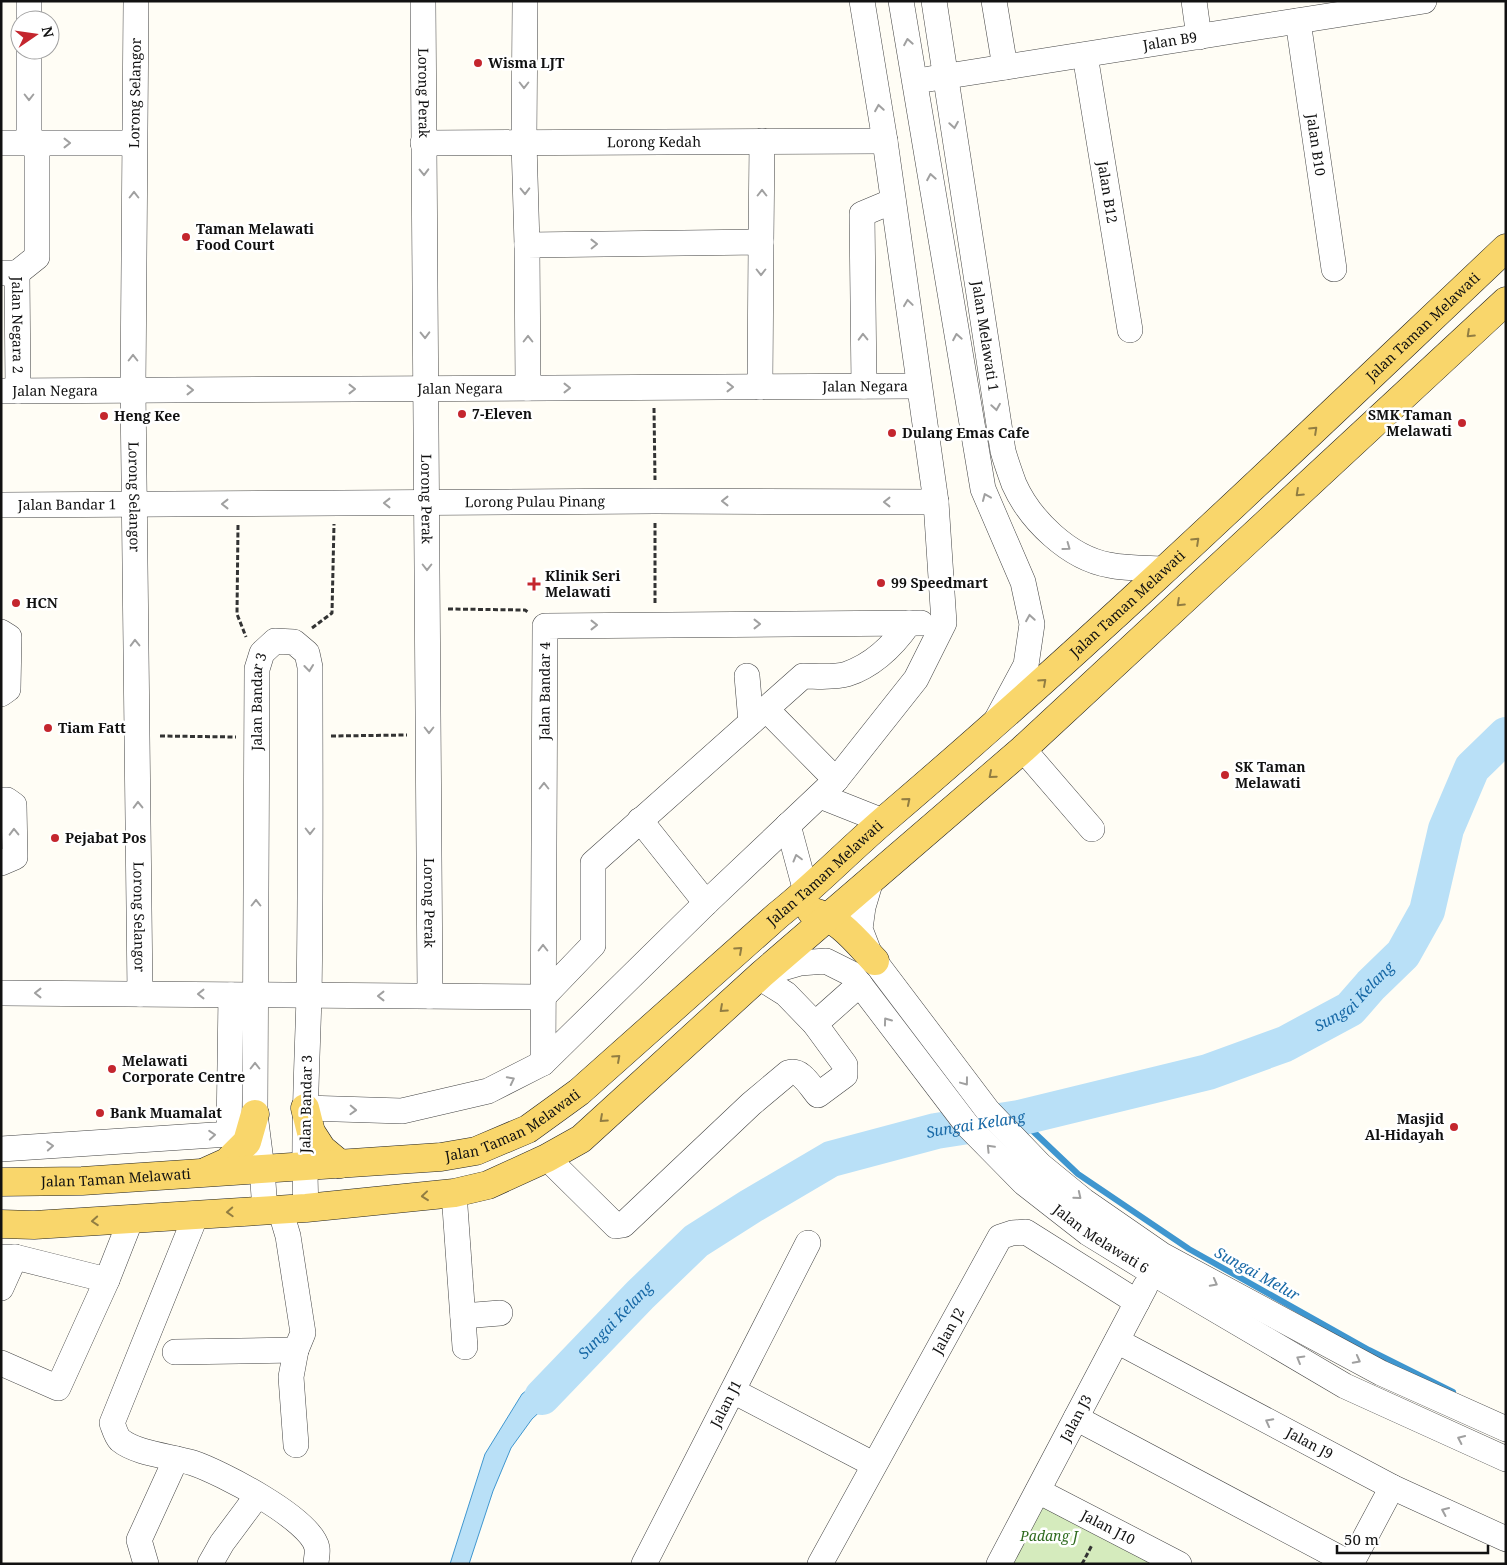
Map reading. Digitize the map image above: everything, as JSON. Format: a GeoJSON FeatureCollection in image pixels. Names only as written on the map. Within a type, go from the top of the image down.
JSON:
{"type":"FeatureCollection","features":[{"type":"Feature","properties":{"kind":"main road","name":"Jalan Taman Melawati"},"geometry":{"type":"LineString","coordinates":[[1,1182],[82,1181],[441,1157],[476,1150],[528,1129],[579,1092],[806,892],[883,821],[992,728],[1167,569],[1506,248]]}},
{"type":"Feature","properties":{"kind":"main road"},"geometry":{"type":"LineString","coordinates":[[1,1224],[34,1225],[283,1209],[454,1193],[488,1185],[581,1140],[760,975],[1023,749],[1506,301]]}},
{"type":"Feature","properties":{"kind":"main road"},"geometry":{"type":"LineString","coordinates":[[778,915],[796,910],[813,912],[828,917],[845,930],[874,961]]}},
{"type":"Feature","properties":{"kind":"main road"},"geometry":{"type":"LineString","coordinates":[[305,1108],[311,1132],[322,1150],[340,1164]]}},
{"type":"Feature","properties":{"kind":"main road"},"geometry":{"type":"LineString","coordinates":[[201,1173],[227,1162],[248,1142],[255,1114]]}},
{"type":"Feature","properties":{"kind":"street","name":"Lorong Selangor"},"geometry":{"type":"LineString","coordinates":[[136,1],[133,390],[140,994]]}},
{"type":"Feature","properties":{"kind":"street","name":"Lorong Perak"},"geometry":{"type":"LineString","coordinates":[[423,1],[430,996]]}},
{"type":"Feature","properties":{"kind":"street"},"geometry":{"type":"LineString","coordinates":[[525,1],[524,142],[528,388]]}},
{"type":"Feature","properties":{"kind":"street"},"geometry":{"type":"LineString","coordinates":[[305,1108],[402,1111],[488,1092],[543,1063],[706,903],[828,788],[916,679],[944,623],[936,502],[862,1]]}},
{"type":"Feature","properties":{"kind":"street","name":"Jalan Melawati 1"},"geometry":{"type":"LineString","coordinates":[[934,1],[1003,451],[1014,484],[1032,514],[1065,546],[1082,557],[1109,565],[1167,569]]}},
{"type":"Feature","properties":{"kind":"street"},"geometry":{"type":"LineString","coordinates":[[994,1],[1005,68]]}},
{"type":"Feature","properties":{"kind":"street"},"geometry":{"type":"LineString","coordinates":[[1194,1],[1199,37]]}},
{"type":"Feature","properties":{"kind":"street","name":"Jalan B9"},"geometry":{"type":"LineString","coordinates":[[914,82],[1298,21],[1397,3],[1424,1]]}},
{"type":"Feature","properties":{"kind":"street"},"geometry":{"type":"LineString","coordinates":[[871,59],[901,3]]}},
{"type":"Feature","properties":{"kind":"street","name":"Jalan Melawati 1"},"geometry":{"type":"LineString","coordinates":[[901,3],[983,489],[1023,582],[1032,624],[1026,665],[992,728]]}},
{"type":"Feature","properties":{"kind":"street","name":"Jalan B10"},"geometry":{"type":"LineString","coordinates":[[1298,21],[1334,269]]}},
{"type":"Feature","properties":{"kind":"street","name":"Jalan B12"},"geometry":{"type":"LineString","coordinates":[[1085,55],[1130,330]]}},
{"type":"Feature","properties":{"kind":"street"},"geometry":{"type":"LineString","coordinates":[[9,273],[37,257],[29,60]]}},
{"type":"Feature","properties":{"kind":"street"},"geometry":{"type":"LineString","coordinates":[[760,387],[762,141]]}},
{"type":"Feature","properties":{"kind":"street","name":"Lorong Kedah"},"geometry":{"type":"LineString","coordinates":[[424,143],[884,141]]}},
{"type":"Feature","properties":{"kind":"street"},"geometry":{"type":"LineString","coordinates":[[1,143],[134,143]]}},
{"type":"Feature","properties":{"kind":"street"},"geometry":{"type":"LineString","coordinates":[[864,386],[862,214],[893,201]]}},
{"type":"Feature","properties":{"kind":"street"},"geometry":{"type":"LineString","coordinates":[[527,245],[761,242]]}},
{"type":"Feature","properties":{"kind":"street","name":"Jalan Negara 2"},"geometry":{"type":"LineString","coordinates":[[9,273],[10,391]]}},
{"type":"Feature","properties":{"kind":"street","name":"Jalan Negara"},"geometry":{"type":"LineString","coordinates":[[10,391],[919,386]]}},
{"type":"Feature","properties":{"kind":"street","name":"Lorong Pulau Pinang"},"geometry":{"type":"LineString","coordinates":[[134,505],[645,501],[936,502]]}},
{"type":"Feature","properties":{"kind":"street","name":"Jalan Bandar 1"},"geometry":{"type":"LineString","coordinates":[[1,505],[134,505]]}},
{"type":"Feature","properties":{"kind":"street"},"geometry":{"type":"LineString","coordinates":[[1,993],[543,997],[593,945],[593,863],[804,676],[846,675],[877,660],[897,640],[909,623]]}},
{"type":"Feature","properties":{"kind":"street","name":"Jalan Bandar 4"},"geometry":{"type":"LineString","coordinates":[[543,1063],[545,626],[944,623]]}},
{"type":"Feature","properties":{"kind":"street"},"geometry":{"type":"LineString","coordinates":[[1,632],[9,637],[8,689],[1,694]]}},
{"type":"Feature","properties":{"kind":"street","name":"Jalan Bandar 3"},"geometry":{"type":"LineString","coordinates":[[275,641],[294,642],[307,653],[310,668],[309,995],[304,1166],[283,1209],[262,1169],[255,1114],[257,669],[262,654],[275,641]]}},
{"type":"Feature","properties":{"kind":"street"},"geometry":{"type":"LineString","coordinates":[[747,676],[758,716],[828,788],[883,821]]}},
{"type":"Feature","properties":{"kind":"street"},"geometry":{"type":"LineString","coordinates":[[1023,749],[1092,829]]}},
{"type":"Feature","properties":{"kind":"street"},"geometry":{"type":"LineString","coordinates":[[1,800],[7,800],[14,805],[15,857],[1,863]]}},
{"type":"Feature","properties":{"kind":"street"},"geometry":{"type":"LineString","coordinates":[[640,820],[706,903]]}},
{"type":"Feature","properties":{"kind":"street"},"geometry":{"type":"LineString","coordinates":[[788,825],[806,892]]}},
{"type":"Feature","properties":{"kind":"street","name":"Jalan Melawati 6"},"geometry":{"type":"LineString","coordinates":[[872,880],[863,907],[860,929],[870,955],[1032,1174],[1088,1233],[1152,1273],[1345,1386],[1506,1459]]}},
{"type":"Feature","properties":{"kind":"street","name":"Jalan Melawati 6"},"geometry":{"type":"LineString","coordinates":[[760,975],[800,963],[826,961],[852,974],[967,1125],[1032,1174],[1084,1201],[1162,1255],[1381,1373],[1506,1430]]}},
{"type":"Feature","properties":{"kind":"street"},"geometry":{"type":"LineString","coordinates":[[546,1158],[616,1226],[623,1225],[723,1130],[788,1073],[798,1073],[818,1095],[845,1075],[845,1064],[815,1024],[786,994],[760,975]]}},
{"type":"Feature","properties":{"kind":"street"},"geometry":{"type":"LineString","coordinates":[[815,1024],[860,984]]}},
{"type":"Feature","properties":{"kind":"street"},"geometry":{"type":"LineString","coordinates":[[1,1149],[229,1134],[230,995]]}},
{"type":"Feature","properties":{"kind":"street"},"geometry":{"type":"LineString","coordinates":[[454,1193],[465,1347]]}},
{"type":"Feature","properties":{"kind":"street"},"geometry":{"type":"LineString","coordinates":[[283,1209],[303,1333],[296,1350],[291,1377],[296,1445]]}},
{"type":"Feature","properties":{"kind":"street"},"geometry":{"type":"LineString","coordinates":[[196,1214],[112,1423],[118,1438],[131,1447],[194,1464],[286,1512],[304,1528],[317,1548],[316,1564]]}},
{"type":"Feature","properties":{"kind":"street"},"geometry":{"type":"LineString","coordinates":[[1,1363],[58,1388],[131,1219]]}},
{"type":"Feature","properties":{"kind":"street","name":"Jalan J2"},"geometry":{"type":"LineString","coordinates":[[820,1564],[873,1464],[1000,1237],[1012,1233],[1026,1232],[1137,1302]]}},
{"type":"Feature","properties":{"kind":"street","name":"Jalan J1"},"geometry":{"type":"LineString","coordinates":[[644,1564],[808,1243]]}},
{"type":"Feature","properties":{"kind":"street"},"geometry":{"type":"LineString","coordinates":[[1,1288],[8,1257],[106,1280]]}},
{"type":"Feature","properties":{"kind":"street","name":"Jalan J3"},"geometry":{"type":"LineString","coordinates":[[1000,1564],[1152,1273]]}},
{"type":"Feature","properties":{"kind":"street"},"geometry":{"type":"LineString","coordinates":[[463,1316],[500,1313]]}},
{"type":"Feature","properties":{"kind":"street","name":"Jalan J9"},"geometry":{"type":"LineString","coordinates":[[1117,1341],[1392,1487],[1506,1539]]}},
{"type":"Feature","properties":{"kind":"street"},"geometry":{"type":"LineString","coordinates":[[175,1352],[296,1350]]}},
{"type":"Feature","properties":{"kind":"street"},"geometry":{"type":"LineString","coordinates":[[732,1391],[873,1464]]}},
{"type":"Feature","properties":{"kind":"street"},"geometry":{"type":"LineString","coordinates":[[1076,1418],[1351,1564],[1392,1487]]}},
{"type":"Feature","properties":{"kind":"street"},"geometry":{"type":"LineString","coordinates":[[146,1564],[139,1540],[176,1459]]}},
{"type":"Feature","properties":{"kind":"street","name":"Jalan J10"},"geometry":{"type":"LineString","coordinates":[[1038,1490],[1179,1564]]}},
{"type":"Feature","properties":{"kind":"street"},"geometry":{"type":"LineString","coordinates":[[210,1564],[222,1543],[257,1496]]}},
{"type":"Feature","properties":{"kind":"path"},"geometry":{"type":"LineString","coordinates":[[238,504],[237,614],[257,669]]}},
{"type":"Feature","properties":{"kind":"path"},"geometry":{"type":"LineString","coordinates":[[294,642],[332,613],[334,504]]}},
{"type":"Feature","properties":{"kind":"path"},"geometry":{"type":"LineString","coordinates":[[428,608],[525,610],[545,626]]}},
{"type":"Feature","properties":{"kind":"path"},"geometry":{"type":"LineString","coordinates":[[310,736],[429,735]]}},
{"type":"Feature","properties":{"kind":"path"},"geometry":{"type":"LineString","coordinates":[[136,736],[257,737]]}},
{"type":"Feature","properties":{"kind":"green space","name":"Padang J"},"geometry":{"type":"Polygon","coordinates":[[[1038,1500],[1159,1564],[1006,1564],[1038,1500]]]}},
{"type":"Feature","properties":{"kind":"water"},"geometry":{"type":"Polygon","coordinates":[[[570,1357],[582,1365],[565,1388],[532,1419],[511,1448],[493,1491],[469,1564],[450,1564],[485,1454],[522,1394],[570,1357]]]}},
{"type":"Feature","properties":{"kind":"waterway","name":"Sungai Kelang"},"geometry":{"type":"LineString","coordinates":[[542,1397],[640,1295],[696,1241],[831,1159],[936,1131],[1019,1118],[1208,1072],[1285,1044],[1350,1009],[1371,985],[1403,954],[1427,911],[1446,829],[1472,768],[1506,735]]}},
{"type":"Feature","properties":{"kind":"waterway","name":"Sungai Melur"},"geometry":{"type":"LineString","coordinates":[[1019,1118],[1078,1174],[1189,1249],[1369,1350],[1453,1392]]}},
{"type":"Feature","properties":{"kind":"place","name":"Wisma LJT"},"geometry":{"type":"Point","coordinates":[478,63]}},
{"type":"Feature","properties":{"kind":"place","name":"Taman Melawati Food Court"},"geometry":{"type":"Point","coordinates":[186,237]}},
{"type":"Feature","properties":{"kind":"place","name":"7-Eleven"},"geometry":{"type":"Point","coordinates":[462,414]}},
{"type":"Feature","properties":{"kind":"place","name":"Heng Kee"},"geometry":{"type":"Point","coordinates":[104,416]}},
{"type":"Feature","properties":{"kind":"place","name":"SMK Taman Melawati"},"geometry":{"type":"Point","coordinates":[1462,423]}},
{"type":"Feature","properties":{"kind":"place","name":"Dulang Emas Cafe"},"geometry":{"type":"Point","coordinates":[892,433]}},
{"type":"Feature","properties":{"kind":"place","name":"99 Speedmart"},"geometry":{"type":"Point","coordinates":[881,583]}},
{"type":"Feature","properties":{"kind":"place","name":"Klinik Seri Melawati"},"geometry":{"type":"Point","coordinates":[534,584]}},
{"type":"Feature","properties":{"kind":"place","name":"HCN"},"geometry":{"type":"Point","coordinates":[16,603]}},
{"type":"Feature","properties":{"kind":"place","name":"Tiam Fatt"},"geometry":{"type":"Point","coordinates":[48,728]}},
{"type":"Feature","properties":{"kind":"place","name":"SK Taman Melawati"},"geometry":{"type":"Point","coordinates":[1225,775]}},
{"type":"Feature","properties":{"kind":"place","name":"Pejabat Pos"},"geometry":{"type":"Point","coordinates":[55,838]}},
{"type":"Feature","properties":{"kind":"place","name":"Melawati Corporate Centre"},"geometry":{"type":"Point","coordinates":[112,1069]}},
{"type":"Feature","properties":{"kind":"place","name":"Bank Muamalat"},"geometry":{"type":"Point","coordinates":[100,1113]}},
{"type":"Feature","properties":{"kind":"place","name":"Masjid Al-Hidayah"},"geometry":{"type":"Point","coordinates":[1454,1127]}}]}
